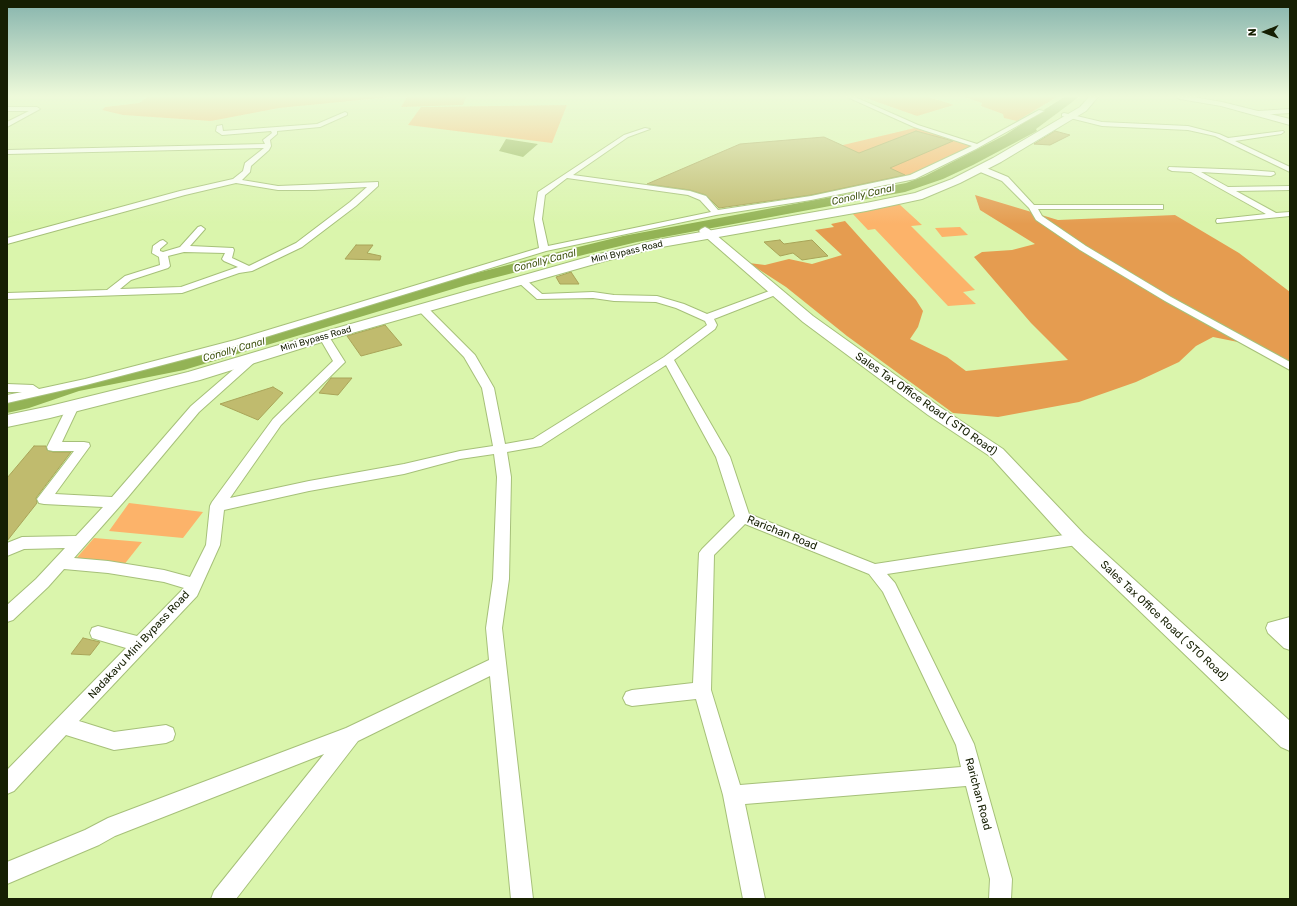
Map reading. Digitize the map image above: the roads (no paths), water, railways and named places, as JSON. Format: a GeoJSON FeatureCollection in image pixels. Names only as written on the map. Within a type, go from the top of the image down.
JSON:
{"type":"FeatureCollection","features":[{"type":"Feature","properties":{"kind":"main road","name":"Mini Bypass Road"},"geometry":{"type":"LineString","coordinates":[[7,417],[185,372],[466,289],[624,248],[908,194],[946,181],[1006,152],[1028,139]]}},
{"type":"Feature","properties":{"kind":"main road","name":"Mini Bypass Road"},"geometry":{"type":"LineString","coordinates":[[7,421],[194,376],[521,280],[656,244],[707,233],[866,207],[918,196],[981,169],[1029,139]]}},
{"type":"Feature","properties":{"kind":"street"},"geometry":{"type":"LineString","coordinates":[[267,139],[268,146]]}},
{"type":"Feature","properties":{"kind":"street"},"geometry":{"type":"LineString","coordinates":[[544,249],[538,219],[541,194],[621,139]]}},
{"type":"Feature","properties":{"kind":"street"},"geometry":{"type":"LineString","coordinates":[[957,139],[977,146]]}},
{"type":"Feature","properties":{"kind":"street"},"geometry":{"type":"LineString","coordinates":[[7,400],[86,382],[239,342],[544,249],[716,213],[811,198],[912,177],[989,139]]}},
{"type":"Feature","properties":{"kind":"street"},"geometry":{"type":"LineString","coordinates":[[1227,140],[1232,139]]}},
{"type":"Feature","properties":{"kind":"street"},"geometry":{"type":"LineString","coordinates":[[1227,140],[1290,170]]}},
{"type":"Feature","properties":{"kind":"street"},"geometry":{"type":"LineString","coordinates":[[7,152],[268,146]]}},
{"type":"Feature","properties":{"kind":"street"},"geometry":{"type":"LineString","coordinates":[[236,181],[246,172],[248,165],[267,149],[268,146]]}},
{"type":"Feature","properties":{"kind":"street"},"geometry":{"type":"LineString","coordinates":[[1273,162],[1290,161]]}},
{"type":"Feature","properties":{"kind":"street"},"geometry":{"type":"LineString","coordinates":[[981,169],[1005,179],[1032,207],[1039,218],[1083,248],[1168,299],[1290,367]]}},
{"type":"Feature","properties":{"kind":"street"},"geometry":{"type":"LineString","coordinates":[[1172,169],[1248,172],[1280,180],[1290,174]]}},
{"type":"Feature","properties":{"kind":"street"},"geometry":{"type":"LineString","coordinates":[[1192,170],[1276,216]]}},
{"type":"Feature","properties":{"kind":"street"},"geometry":{"type":"LineString","coordinates":[[566,176],[690,193],[703,198],[716,213]]}},
{"type":"Feature","properties":{"kind":"street"},"geometry":{"type":"LineString","coordinates":[[7,241],[183,193],[236,181],[278,188],[314,188],[375,184],[353,204],[298,245],[249,269],[238,270],[182,290],[7,296]]}},
{"type":"Feature","properties":{"kind":"street"},"geometry":{"type":"LineString","coordinates":[[1227,189],[1290,188]]}},
{"type":"Feature","properties":{"kind":"street"},"geometry":{"type":"LineString","coordinates":[[1032,207],[1160,207]]}},
{"type":"Feature","properties":{"kind":"street"},"geometry":{"type":"LineString","coordinates":[[1220,221],[1290,214]]}},
{"type":"Feature","properties":{"kind":"street"},"geometry":{"type":"LineString","coordinates":[[183,249],[201,229]]}},
{"type":"Feature","properties":{"kind":"street","name":"Sales Tax Office Road ( STO Road)"},"geometry":{"type":"LineString","coordinates":[[707,233],[776,292],[860,358],[934,411],[997,453],[1077,539],[1290,738]]}},
{"type":"Feature","properties":{"kind":"street"},"geometry":{"type":"LineString","coordinates":[[163,243],[156,248],[156,253],[163,254],[183,249],[230,250],[227,259],[249,269]]}},
{"type":"Feature","properties":{"kind":"street"},"geometry":{"type":"LineString","coordinates":[[109,293],[128,278],[165,266],[163,254]]}},
{"type":"Feature","properties":{"kind":"street"},"geometry":{"type":"LineString","coordinates":[[217,506],[331,481],[404,469],[460,455],[536,443],[668,359],[711,327],[711,323],[707,318],[657,299],[614,298],[593,295],[540,297],[521,280]]}},
{"type":"Feature","properties":{"kind":"street"},"geometry":{"type":"LineString","coordinates":[[707,318],[776,292]]}},
{"type":"Feature","properties":{"kind":"street"},"geometry":{"type":"LineString","coordinates":[[422,309],[469,355],[488,388],[500,448],[504,477],[501,579],[494,628],[522,899]]}},
{"type":"Feature","properties":{"kind":"street","name":"Nadakavu Mini Bypass Road"},"geometry":{"type":"LineString","coordinates":[[7,784],[191,591],[213,545],[217,506],[277,422],[339,362],[324,337]]}},
{"type":"Feature","properties":{"kind":"street"},"geometry":{"type":"LineString","coordinates":[[7,615],[42,583],[80,542],[195,409],[253,358]]}},
{"type":"Feature","properties":{"kind":"street","name":"Rarichan Road"},"geometry":{"type":"LineString","coordinates":[[668,359],[723,457],[743,517],[874,570],[888,588],[966,744],[1000,879],[1000,899]]}},
{"type":"Feature","properties":{"kind":"street"},"geometry":{"type":"LineString","coordinates":[[7,388],[50,390]]}},
{"type":"Feature","properties":{"kind":"street"},"geometry":{"type":"LineString","coordinates":[[73,406],[53,447],[84,446],[44,498],[116,502]]}},
{"type":"Feature","properties":{"kind":"street"},"geometry":{"type":"LineString","coordinates":[[743,517],[707,553],[702,690],[732,795],[754,899]]}},
{"type":"Feature","properties":{"kind":"street"},"geometry":{"type":"LineString","coordinates":[[874,570],[1077,539]]}},
{"type":"Feature","properties":{"kind":"street"},"geometry":{"type":"LineString","coordinates":[[7,550],[22,543],[80,542]]}},
{"type":"Feature","properties":{"kind":"street"},"geometry":{"type":"LineString","coordinates":[[60,563],[108,566],[164,576],[194,585]]}},
{"type":"Feature","properties":{"kind":"street"},"geometry":{"type":"LineString","coordinates":[[1290,624],[1274,628],[1290,643]]}},
{"type":"Feature","properties":{"kind":"street"},"geometry":{"type":"LineString","coordinates":[[98,633],[140,644]]}},
{"type":"Feature","properties":{"kind":"street"},"geometry":{"type":"LineString","coordinates":[[7,872],[92,838],[108,828],[352,735],[498,664]]}},
{"type":"Feature","properties":{"kind":"street"},"geometry":{"type":"LineString","coordinates":[[632,698],[702,690]]}},
{"type":"Feature","properties":{"kind":"street"},"geometry":{"type":"LineString","coordinates":[[63,725],[114,741],[166,734]]}},
{"type":"Feature","properties":{"kind":"street"},"geometry":{"type":"LineString","coordinates":[[222,899],[352,735]]}},
{"type":"Feature","properties":{"kind":"street"},"geometry":{"type":"LineString","coordinates":[[732,795],[974,776]]}},
{"type":"Feature","properties":{"kind":"water"},"geometry":{"type":"Polygon","coordinates":[[[506,139],[538,144],[523,157],[499,151],[506,139]]]}},
{"type":"Feature","properties":{"kind":"water","name":"Conolly Canal"},"geometry":{"type":"Polygon","coordinates":[[[997,139],[1021,139],[943,179],[905,192],[637,242],[587,254],[466,285],[184,370],[79,391],[29,408],[7,413],[7,401],[67,389],[253,341],[465,276],[623,236],[906,183],[925,176],[997,139]]]}}]}
